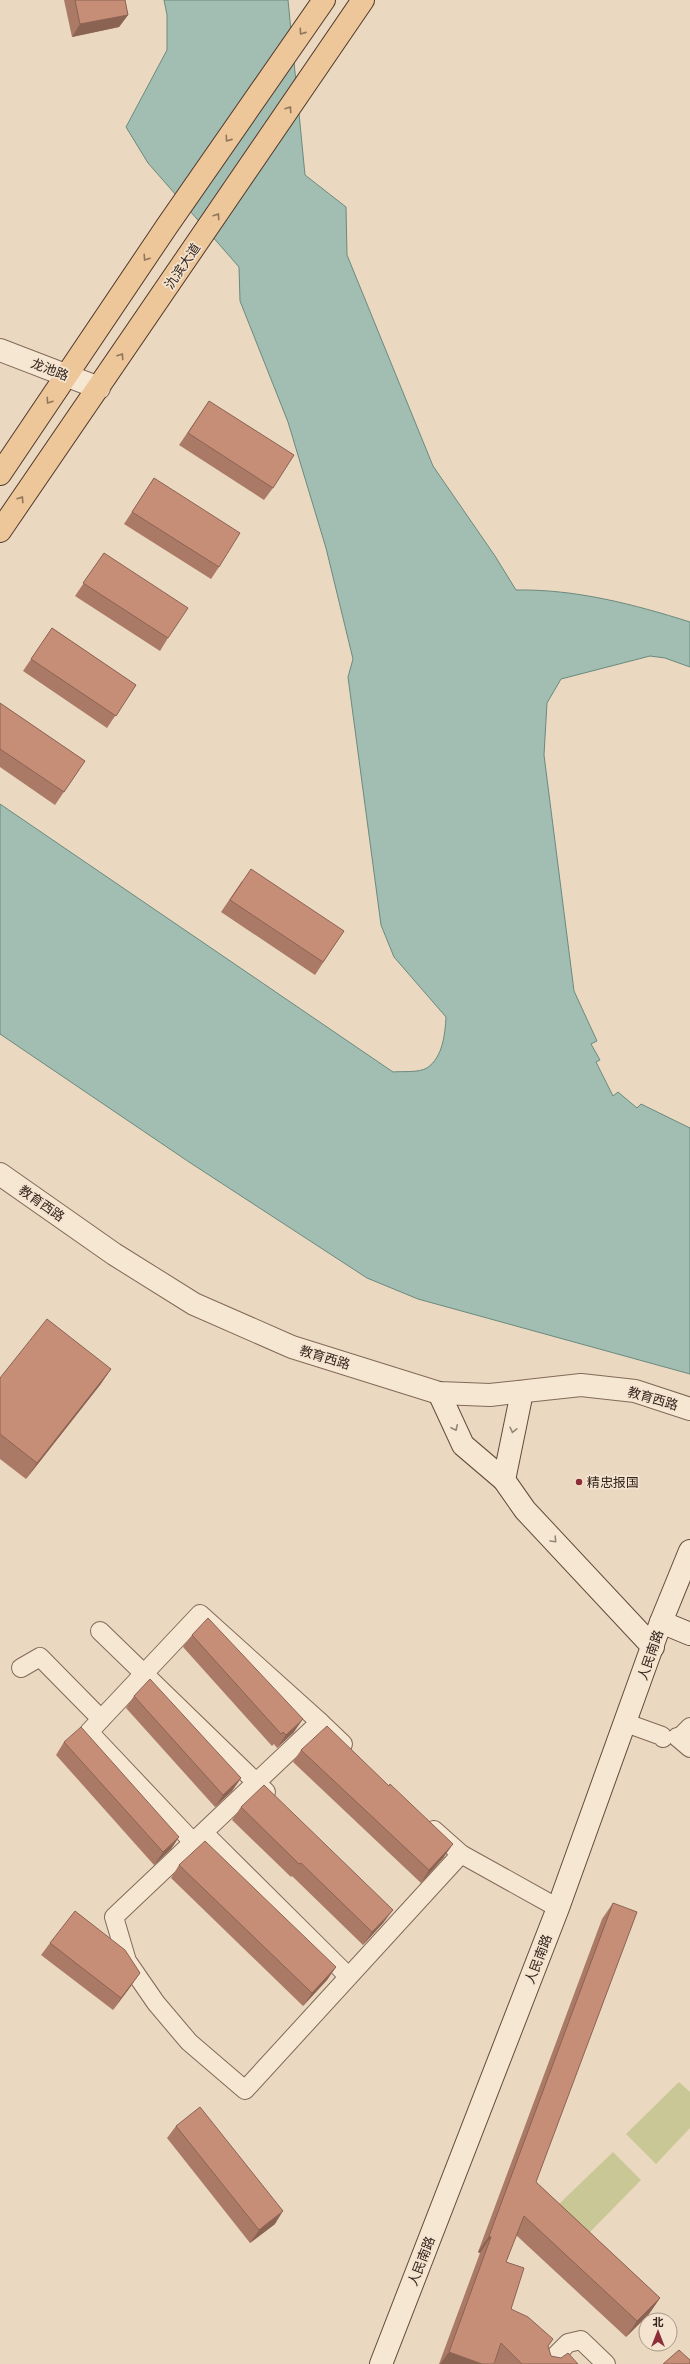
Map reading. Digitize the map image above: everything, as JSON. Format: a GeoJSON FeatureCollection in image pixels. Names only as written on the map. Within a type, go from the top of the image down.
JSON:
{"type":"FeatureCollection","features":[{"type":"Feature","properties":{"kind":"main road"},"geometry":{"type":"LineString","coordinates":[[0,474],[167,226],[324,0]]}},
{"type":"Feature","properties":{"kind":"main road","name":"氿滨大道"},"geometry":{"type":"LineString","coordinates":[[0,531],[36,476],[100,388],[358,8]]}},
{"type":"Feature","properties":{"kind":"main road","name":"龙池路"},"geometry":{"type":"LineString","coordinates":[[0,350],[100,388]]}},
{"type":"Feature","properties":{"kind":"main road","name":"教育西路"},"geometry":{"type":"LineString","coordinates":[[0,1174],[114,1254],[194,1304],[292,1347],[439,1393],[490,1395],[581,1386],[636,1391],[690,1409]]}},
{"type":"Feature","properties":{"kind":"main road"},"geometry":{"type":"LineString","coordinates":[[504,1480],[522,1392]]}},
{"type":"Feature","properties":{"kind":"main road"},"geometry":{"type":"LineString","coordinates":[[439,1393],[463,1445],[504,1480],[525,1510],[653,1647]]}},
{"type":"Feature","properties":{"kind":"main road","name":"人民南路"},"geometry":{"type":"LineString","coordinates":[[381,2364],[558,1908],[626,1724],[661,1622],[690,1552]]}},
{"type":"Feature","properties":{"kind":"main road"},"geometry":{"type":"LineString","coordinates":[[661,1622],[690,1634]]}},
{"type":"Feature","properties":{"kind":"street"},"geometry":{"type":"LineString","coordinates":[[348,1976],[199,1838],[89,1732],[200,1614],[320,1722],[353,1754]]}},
{"type":"Feature","properties":{"kind":"street"},"geometry":{"type":"LineString","coordinates":[[100,1631],[279,1806]]}},
{"type":"Feature","properties":{"kind":"street"},"geometry":{"type":"LineString","coordinates":[[21,1668],[40,1657],[101,1719]]}},
{"type":"Feature","properties":{"kind":"street"},"geometry":{"type":"LineString","coordinates":[[320,1722],[257,1784],[114,1917],[127,1961],[156,2003],[189,2042],[245,2090],[348,1976],[393,1916],[461,1854]]}},
{"type":"Feature","properties":{"kind":"street"},"geometry":{"type":"LineString","coordinates":[[626,1724],[677,1738]]}},
{"type":"Feature","properties":{"kind":"street"},"geometry":{"type":"LineString","coordinates":[[421,1817],[461,1854],[558,1908]]}},
{"type":"Feature","properties":{"kind":"street"},"geometry":{"type":"LineString","coordinates":[[547,2364],[568,2343],[581,2340],[606,2364]]}},
{"type":"Feature","properties":{"kind":"shaded area"},"geometry":{"type":"Polygon","coordinates":[[[164,0],[288,0],[305,175],[346,207],[347,255],[433,466],[495,556],[516,590],[560,592],[604,599],[647,609],[690,622],[690,667],[665,658],[650,656],[561,679],[547,703],[544,755],[574,991],[597,1041],[591,1044],[600,1060],[596,1062],[613,1096],[618,1092],[637,1108],[641,1104],[690,1128],[690,1374],[418,1299],[367,1278],[189,1162],[0,1034],[0,804],[393,1072],[415,1071],[427,1068],[437,1058],[444,1038],[446,1017],[394,957],[381,925],[348,677],[353,659],[326,548],[288,422],[240,301],[239,267],[148,163],[126,127],[167,50],[167,15],[164,0]]]}},
{"type":"Feature","properties":{"kind":"shaded area"},"geometry":{"type":"Polygon","coordinates":[[[679,2082],[690,2092],[690,2128],[656,2164],[626,2134],[679,2082]]]}},
{"type":"Feature","properties":{"kind":"shaded area"},"geometry":{"type":"Polygon","coordinates":[[[613,2152],[641,2180],[589,2233],[559,2204],[613,2152]]]}},
{"type":"Feature","properties":{"kind":"building"},"geometry":{"type":"Polygon","coordinates":[[[75,0],[125,0],[128,15],[80,24],[75,0]]]}},
{"type":"Feature","properties":{"kind":"building"},"geometry":{"type":"Polygon","coordinates":[[[209,401],[294,455],[273,488],[188,433],[209,401]]]}},
{"type":"Feature","properties":{"kind":"building"},"geometry":{"type":"Polygon","coordinates":[[[154,478],[240,533],[219,567],[132,512],[154,478]]]}},
{"type":"Feature","properties":{"kind":"building"},"geometry":{"type":"Polygon","coordinates":[[[104,553],[188,608],[168,638],[83,583],[104,553]]]}},
{"type":"Feature","properties":{"kind":"building"},"geometry":{"type":"Polygon","coordinates":[[[52,628],[136,685],[116,716],[31,659],[52,628]]]}},
{"type":"Feature","properties":{"kind":"building"},"geometry":{"type":"Polygon","coordinates":[[[0,703],[85,761],[64,792],[0,749],[0,703]]]}},
{"type":"Feature","properties":{"kind":"building"},"geometry":{"type":"Polygon","coordinates":[[[251,869],[344,931],[323,962],[230,900],[251,869]]]}},
{"type":"Feature","properties":{"kind":"building"},"geometry":{"type":"Polygon","coordinates":[[[47,1319],[111,1369],[37,1463],[0,1434],[0,1378],[47,1319]]]}},
{"type":"Feature","properties":{"kind":"building"},"geometry":{"type":"Polygon","coordinates":[[[208,1618],[303,1719],[286,1735],[283,1732],[281,1734],[192,1635],[208,1618]]]}},
{"type":"Feature","properties":{"kind":"building"},"geometry":{"type":"Polygon","coordinates":[[[150,1679],[241,1778],[223,1795],[134,1696],[150,1679]]]}},
{"type":"Feature","properties":{"kind":"building"},"geometry":{"type":"Polygon","coordinates":[[[327,1726],[389,1786],[390,1784],[453,1844],[429,1870],[301,1750],[327,1726]]]}},
{"type":"Feature","properties":{"kind":"building"},"geometry":{"type":"Polygon","coordinates":[[[81,1727],[179,1837],[163,1852],[64,1742],[81,1727]]]}},
{"type":"Feature","properties":{"kind":"building"},"geometry":{"type":"Polygon","coordinates":[[[264,1785],[393,1910],[372,1932],[241,1807],[264,1785]]]}},
{"type":"Feature","properties":{"kind":"building"},"geometry":{"type":"Polygon","coordinates":[[[205,1841],[336,1967],[312,1993],[179,1865],[205,1841]]]}},
{"type":"Feature","properties":{"kind":"building"},"geometry":{"type":"Polygon","coordinates":[[[613,1903],[637,1912],[536,2182],[660,2298],[646,2312],[638,2312],[637,2321],[524,2216],[506,2262],[524,2268],[511,2309],[528,2317],[553,2339],[548,2346],[551,2356],[561,2358],[568,2353],[578,2364],[522,2364],[501,2343],[494,2364],[482,2364],[449,2352],[491,2237],[489,2236],[613,1903]]]}},
{"type":"Feature","properties":{"kind":"building"},"geometry":{"type":"Polygon","coordinates":[[[75,1911],[125,1950],[140,1973],[121,1998],[50,1943],[75,1911]]]}},
{"type":"Feature","properties":{"kind":"building"},"geometry":{"type":"Polygon","coordinates":[[[200,2107],[283,2211],[259,2230],[176,2126],[200,2107]]]}},
{"type":"Feature","properties":{"kind":"building"},"geometry":{"type":"Polygon","coordinates":[[[679,2350],[690,2360],[690,2364],[663,2364],[678,2352],[679,2350]]]}},
{"type":"Feature","properties":{"kind":"place","name":"精忠报国"},"geometry":{"type":"Point","coordinates":[579,1482]}}]}
